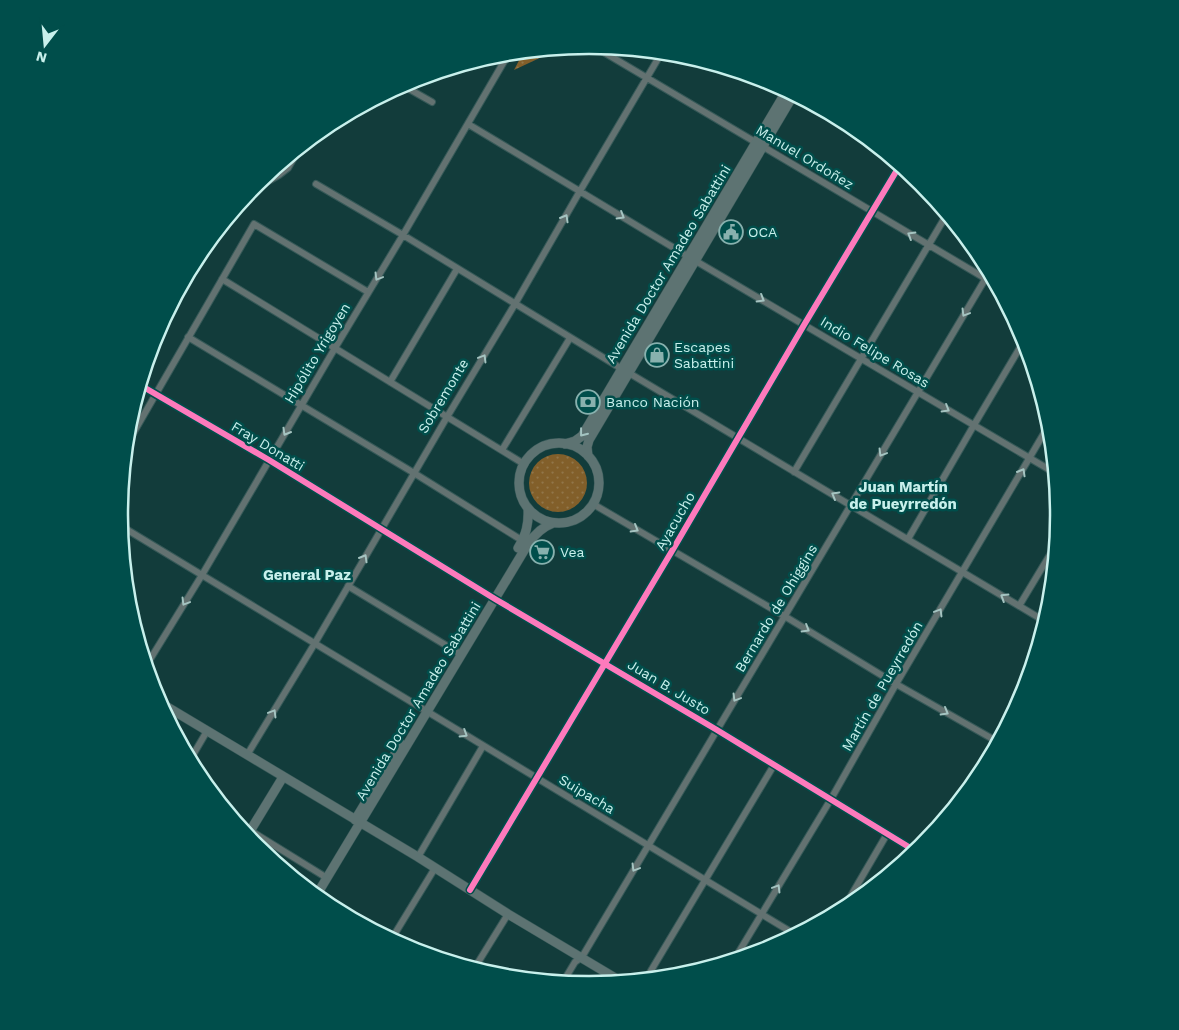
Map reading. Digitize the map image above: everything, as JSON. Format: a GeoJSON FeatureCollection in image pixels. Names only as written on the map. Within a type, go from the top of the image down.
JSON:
{"type":"FeatureCollection","features":[{"type":"Feature","properties":{"kind":"main road","name":"Avenida Doctor Amadeo Sabattini"},"geometry":{"type":"LineString","coordinates":[[588,456],[587,447],[589,440],[626,371],[759,144],[784,97]]}},
{"type":"Feature","properties":{"kind":"main road","name":"Avenida Doctor Amadeo Sabattini"},"geometry":{"type":"LineString","coordinates":[[759,144],[790,99]]}},
{"type":"Feature","properties":{"kind":"main road","name":"Avenida Doctor Amadeo Sabattini"},"geometry":{"type":"LineString","coordinates":[[565,444],[575,441],[582,436],[626,371]]}},
{"type":"Feature","properties":{"kind":"main road"},"geometry":{"type":"LineString","coordinates":[[553,444],[565,444],[578,448],[588,456],[596,467],[599,479],[598,492],[593,504],[586,513],[565,523],[553,523],[535,515],[528,508],[522,498],[519,487],[520,475],[524,464],[531,454],[542,447],[553,444]]}},
{"type":"Feature","properties":{"kind":"main road","name":"Avenida Doctor Amadeo Sabattini"},"geometry":{"type":"LineString","coordinates":[[320,889],[358,822],[493,597],[522,541],[528,525],[528,508]]}},
{"type":"Feature","properties":{"kind":"main road","name":"Avenida Doctor Amadeo Sabattini"},"geometry":{"type":"LineString","coordinates":[[425,710],[457,652],[532,537],[544,526],[553,523]]}},
{"type":"Feature","properties":{"kind":"main road"},"geometry":{"type":"LineString","coordinates":[[171,710],[611,975]]}},
{"type":"Feature","properties":{"kind":"main road"},"geometry":{"type":"LineString","coordinates":[[252,829],[283,777]]}},
{"type":"Feature","properties":{"kind":"street","name":"Manuel Ordoñez"},"geometry":{"type":"LineString","coordinates":[[608,55],[985,279]]}},
{"type":"Feature","properties":{"kind":"street","name":"Sobremonte"},"geometry":{"type":"LineString","coordinates":[[247,754],[515,304],[658,59]]}},
{"type":"Feature","properties":{"kind":"street","name":"Hipólito Yrigoyen"},"geometry":{"type":"LineString","coordinates":[[151,657],[202,575],[504,62]]}},
{"type":"Feature","properties":{"kind":"street"},"geometry":{"type":"LineString","coordinates":[[411,90],[432,102]]}},
{"type":"Feature","properties":{"kind":"street","name":"Indio Felipe Rosas"},"geometry":{"type":"LineString","coordinates":[[468,124],[1048,469]]}},
{"type":"Feature","properties":{"kind":"street"},"geometry":{"type":"LineString","coordinates":[[276,177],[288,168],[290,164]]}},
{"type":"Feature","properties":{"kind":"street","name":"Ayacucho"},"geometry":{"type":"LineString","coordinates":[[470,890],[897,171]]}},
{"type":"Feature","properties":{"kind":"street"},"geometry":{"type":"LineString","coordinates":[[316,184],[1039,618]]}},
{"type":"Feature","properties":{"kind":"street"},"geometry":{"type":"LineString","coordinates":[[794,472],[944,220]]}},
{"type":"Feature","properties":{"kind":"street"},"geometry":{"type":"LineString","coordinates":[[137,426],[254,224],[368,292]]}},
{"type":"Feature","properties":{"kind":"street"},"geometry":{"type":"LineString","coordinates":[[390,382],[457,269]]}},
{"type":"Feature","properties":{"kind":"street"},"geometry":{"type":"LineString","coordinates":[[222,279],[524,464]]}},
{"type":"Feature","properties":{"kind":"street","name":"Bernardo de Ohiggins"},"geometry":{"type":"LineString","coordinates":[[567,975],[575,962],[582,957],[786,617],[985,279]]}},
{"type":"Feature","properties":{"kind":"street"},"geometry":{"type":"LineString","coordinates":[[188,337],[414,473],[522,541]]}},
{"type":"Feature","properties":{"kind":"street"},"geometry":{"type":"LineString","coordinates":[[502,450],[570,338]]}},
{"type":"Feature","properties":{"kind":"street"},"geometry":{"type":"LineString","coordinates":[[908,539],[1020,349]]}},
{"type":"Feature","properties":{"kind":"street","name":"Fray Donatti"},"geometry":{"type":"LineString","coordinates":[[146,389],[269,460],[381,529]]}},
{"type":"Feature","properties":{"kind":"street","name":"Martín de Pueyrredón"},"geometry":{"type":"LineString","coordinates":[[739,952],[831,799],[896,684],[1044,434]]}},
{"type":"Feature","properties":{"kind":"street"},"geometry":{"type":"LineString","coordinates":[[593,504],[896,684],[993,739]]}},
{"type":"Feature","properties":{"kind":"street","name":"Juan B. Justo"},"geometry":{"type":"LineString","coordinates":[[381,529],[717,730],[909,848]]}},
{"type":"Feature","properties":{"kind":"street","name":"Suipacha"},"geometry":{"type":"LineString","coordinates":[[129,531],[789,931]]}},
{"type":"Feature","properties":{"kind":"street"},"geometry":{"type":"LineString","coordinates":[[1020,606],[1049,557]]}},
{"type":"Feature","properties":{"kind":"street"},"geometry":{"type":"LineString","coordinates":[[348,586],[457,652]]}},
{"type":"Feature","properties":{"kind":"street"},"geometry":{"type":"LineString","coordinates":[[194,753],[207,731]]}},
{"type":"Feature","properties":{"kind":"street"},"geometry":{"type":"LineString","coordinates":[[418,857],[483,746]]}},
{"type":"Feature","properties":{"kind":"street"},"geometry":{"type":"LineString","coordinates":[[650,972],[774,765]]}},
{"type":"Feature","properties":{"kind":"street"},"geometry":{"type":"LineString","coordinates":[[851,895],[887,834]]}},
{"type":"Feature","properties":{"kind":"street"},"geometry":{"type":"LineString","coordinates":[[263,841],[327,878]]}},
{"type":"Feature","properties":{"kind":"street"},"geometry":{"type":"LineString","coordinates":[[396,934],[434,868]]}},
{"type":"Feature","properties":{"kind":"street"},"geometry":{"type":"LineString","coordinates":[[478,963],[508,914]]}},
{"type":"Feature","properties":{"kind":"shaded area"},"geometry":{"type":"Polygon","coordinates":[[[543,57],[514,70],[519,60],[543,57]]]}},
{"type":"Feature","properties":{"kind":"shaded area"},"geometry":{"type":"Polygon","coordinates":[[[552,454],[564,454],[579,462],[587,477],[587,489],[579,504],[564,512],[552,512],[537,504],[529,489],[529,477],[537,462],[552,454]]]}},
{"type":"Feature","properties":{"kind":"cycle path"},"geometry":{"type":"LineString","coordinates":[[470,890],[897,171]]}},
{"type":"Feature","properties":{"kind":"cycle path"},"geometry":{"type":"LineString","coordinates":[[146,389],[269,460],[495,599],[717,730],[909,847]]}},
{"type":"Feature","properties":{"kind":"place","name":"OCA"},"geometry":{"type":"Point","coordinates":[731,232]}},
{"type":"Feature","properties":{"kind":"place","name":"Escapes Sabattini"},"geometry":{"type":"Point","coordinates":[657,355]}},
{"type":"Feature","properties":{"kind":"place","name":"Banco Nación"},"geometry":{"type":"Point","coordinates":[588,402]}},
{"type":"Feature","properties":{"kind":"place","name":"Vea"},"geometry":{"type":"Point","coordinates":[542,552]}},
{"type":"Feature","properties":{"kind":"district","name":"Juan Martín de Pueyrredón"},"geometry":{"type":"Point","coordinates":[903,496]}},
{"type":"Feature","properties":{"kind":"district","name":"General Paz"},"geometry":{"type":"Point","coordinates":[307,575]}}]}
